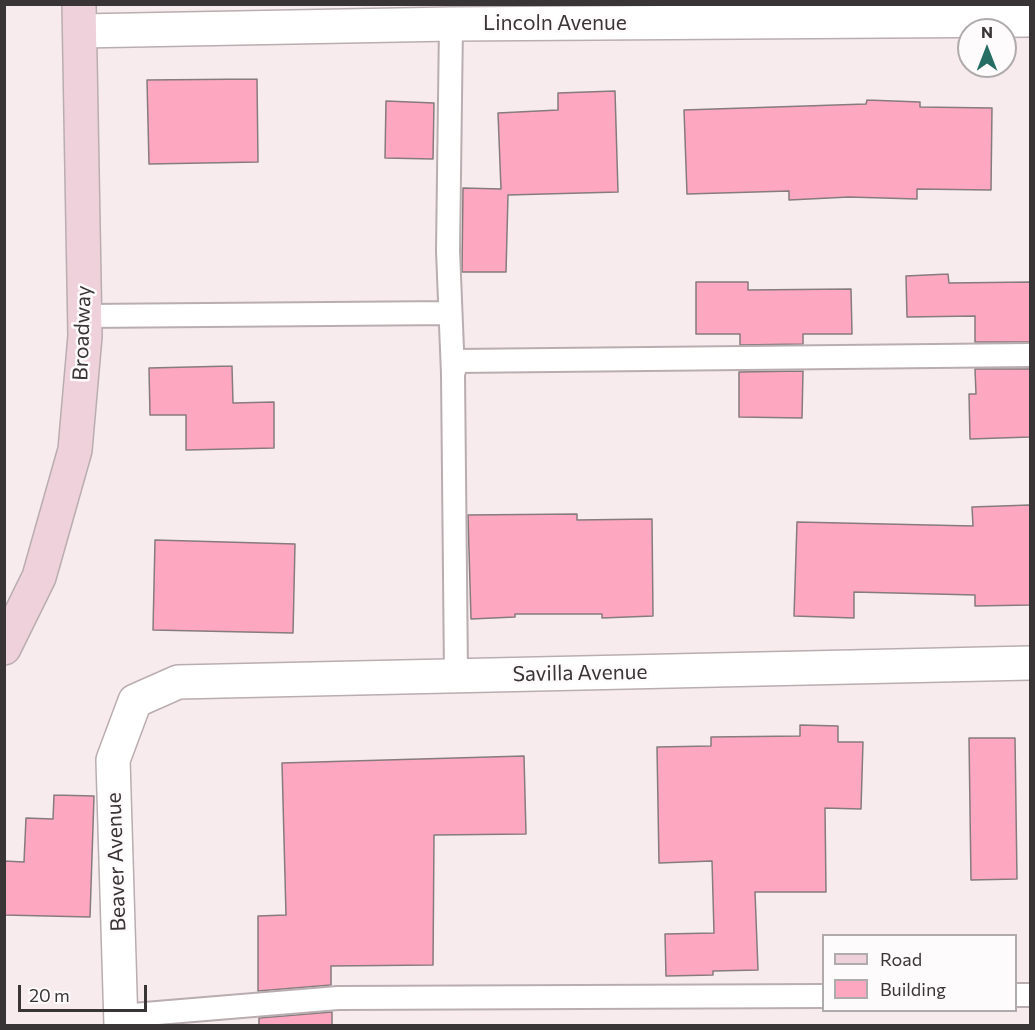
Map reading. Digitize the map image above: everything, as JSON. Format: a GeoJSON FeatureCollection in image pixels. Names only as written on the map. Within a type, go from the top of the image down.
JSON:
{"type":"FeatureCollection","features":[{"type":"Feature","properties":{"kind":"main road","name":"Broadway"},"geometry":{"type":"LineString","coordinates":[[4,648],[39,577],[75,450],[86,336],[79,18]]}},
{"type":"Feature","properties":{"kind":"street","name":"Lincoln Avenue"},"geometry":{"type":"LineString","coordinates":[[79,18],[451,24],[1030,20]]}},
{"type":"Feature","properties":{"kind":"street","name":"Savilla Avenue"},"geometry":{"type":"LineString","coordinates":[[135,701],[178,682],[1030,663]]}},
{"type":"Feature","properties":{"kind":"street","name":"Beaver Avenue"},"geometry":{"type":"LineString","coordinates":[[121,1021],[114,760],[135,701]]}},
{"type":"Feature","properties":{"kind":"lane"},"geometry":{"type":"LineString","coordinates":[[451,24],[448,251],[453,374],[456,676]]}},
{"type":"Feature","properties":{"kind":"lane"},"geometry":{"type":"LineString","coordinates":[[85,316],[450,313]]}},
{"type":"Feature","properties":{"kind":"lane"},"geometry":{"type":"LineString","coordinates":[[453,374],[457,361],[1030,355]]}},
{"type":"Feature","properties":{"kind":"lane"},"geometry":{"type":"LineString","coordinates":[[121,1021],[338,998],[822,996]]}},
{"type":"Feature","properties":{"kind":"building"},"geometry":{"type":"Polygon","coordinates":[[[257,79],[258,162],[149,164],[147,80],[257,79]]]}},
{"type":"Feature","properties":{"kind":"building"},"geometry":{"type":"Polygon","coordinates":[[[615,91],[618,192],[508,195],[506,272],[462,272],[463,188],[501,189],[498,113],[558,110],[558,93],[615,91]]]}},
{"type":"Feature","properties":{"kind":"building"},"geometry":{"type":"Polygon","coordinates":[[[867,100],[920,102],[920,107],[992,108],[991,190],[917,189],[917,199],[849,197],[789,200],[789,191],[687,194],[684,110],[866,104],[867,100]]]}},
{"type":"Feature","properties":{"kind":"building"},"geometry":{"type":"Polygon","coordinates":[[[386,101],[434,103],[433,159],[385,158],[386,101]]]}},
{"type":"Feature","properties":{"kind":"building"},"geometry":{"type":"Polygon","coordinates":[[[948,274],[949,283],[1030,282],[1030,342],[975,342],[975,316],[907,317],[906,276],[948,274]]]}},
{"type":"Feature","properties":{"kind":"building"},"geometry":{"type":"Polygon","coordinates":[[[696,282],[748,282],[748,290],[851,289],[852,334],[803,334],[803,344],[740,345],[740,334],[696,334],[696,282]]]}},
{"type":"Feature","properties":{"kind":"building"},"geometry":{"type":"Polygon","coordinates":[[[232,366],[233,403],[274,402],[274,448],[186,450],[186,415],[150,415],[149,368],[232,366]]]}},
{"type":"Feature","properties":{"kind":"building"},"geometry":{"type":"Polygon","coordinates":[[[975,369],[1030,369],[1030,437],[970,439],[969,394],[976,394],[975,369]]]}},
{"type":"Feature","properties":{"kind":"building"},"geometry":{"type":"Polygon","coordinates":[[[803,371],[802,418],[739,417],[739,372],[803,371]]]}},
{"type":"Feature","properties":{"kind":"building"},"geometry":{"type":"Polygon","coordinates":[[[1030,505],[1030,605],[975,606],[975,595],[854,592],[854,618],[794,616],[797,522],[973,526],[972,507],[1030,505]]]}},
{"type":"Feature","properties":{"kind":"building"},"geometry":{"type":"Polygon","coordinates":[[[577,514],[577,520],[652,519],[653,616],[602,618],[602,614],[515,614],[515,617],[471,619],[468,515],[577,514]]]}},
{"type":"Feature","properties":{"kind":"building"},"geometry":{"type":"Polygon","coordinates":[[[155,540],[295,544],[293,633],[153,630],[155,540]]]}},
{"type":"Feature","properties":{"kind":"building"},"geometry":{"type":"Polygon","coordinates":[[[800,725],[838,726],[838,742],[863,742],[861,809],[825,808],[826,892],[755,892],[758,970],[713,971],[713,975],[666,976],[665,934],[714,933],[712,861],[659,863],[657,747],[711,746],[711,737],[800,736],[800,725]]]}},
{"type":"Feature","properties":{"kind":"building"},"geometry":{"type":"Polygon","coordinates":[[[969,738],[1015,738],[1017,879],[971,880],[969,738]]]}},
{"type":"Feature","properties":{"kind":"building"},"geometry":{"type":"Polygon","coordinates":[[[524,756],[526,834],[434,835],[433,965],[331,966],[331,985],[258,991],[258,916],[286,915],[282,763],[524,756]]]}},
{"type":"Feature","properties":{"kind":"building"},"geometry":{"type":"Polygon","coordinates":[[[54,795],[94,796],[90,917],[4,915],[4,861],[24,862],[26,818],[53,819],[54,795]]]}},
{"type":"Feature","properties":{"kind":"building"},"geometry":{"type":"Polygon","coordinates":[[[332,1012],[332,1026],[259,1026],[259,1018],[332,1012]]]}}]}
